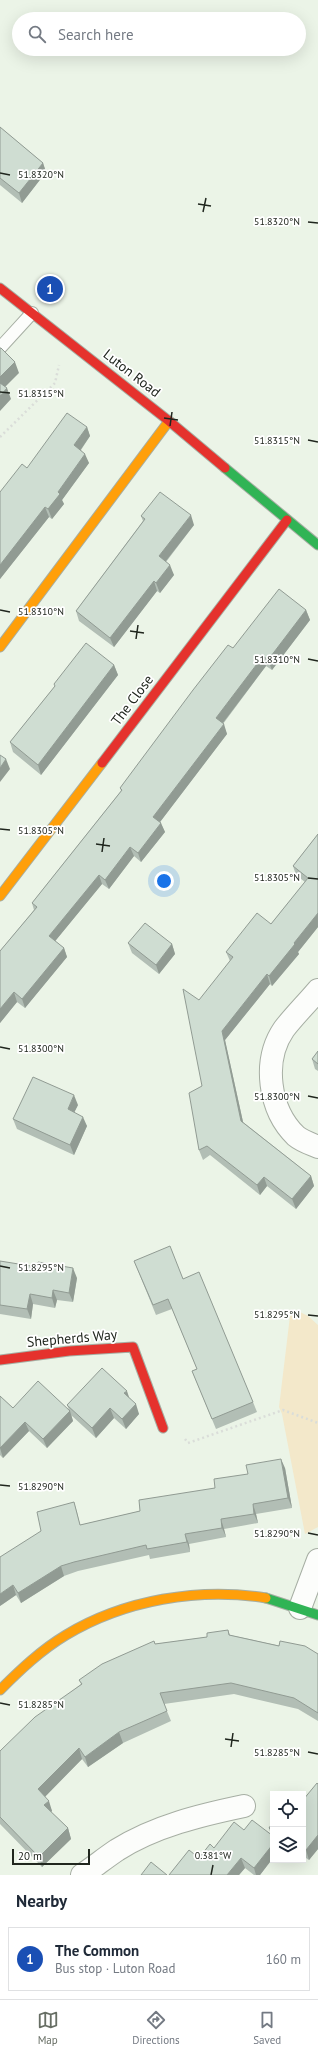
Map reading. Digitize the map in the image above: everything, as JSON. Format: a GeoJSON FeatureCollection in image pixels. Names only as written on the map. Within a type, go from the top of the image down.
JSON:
{"type":"FeatureCollection","features":[{"type":"Feature","properties":{"kind":"street","name":"Luton Road"},"geometry":{"type":"LineString","coordinates":[[0,288],[169,421],[318,545]]}},
{"type":"Feature","properties":{"kind":"street"},"geometry":{"type":"LineString","coordinates":[[0,647],[169,421]]}},
{"type":"Feature","properties":{"kind":"street","name":"The Close"},"geometry":{"type":"LineString","coordinates":[[0,896],[287,520]]}},
{"type":"Feature","properties":{"kind":"street"},"geometry":{"type":"LineString","coordinates":[[318,990],[284,1030],[274,1051],[270,1077],[275,1102],[284,1122],[298,1137],[318,1147]]}},
{"type":"Feature","properties":{"kind":"street","name":"Shepherds Way"},"geometry":{"type":"LineString","coordinates":[[0,1360],[69,1351],[133,1347],[163,1428]]}},
{"type":"Feature","properties":{"kind":"street"},"geometry":{"type":"LineString","coordinates":[[0,1690],[23,1667],[62,1638],[89,1622],[135,1606],[178,1597],[228,1594],[272,1599],[309,1612],[318,1560]]}},
{"type":"Feature","properties":{"kind":"street"},"geometry":{"type":"LineString","coordinates":[[82,1875],[118,1849],[162,1828],[207,1814],[244,1806]]}},
{"type":"Feature","properties":{"kind":"lane"},"geometry":{"type":"LineString","coordinates":[[0,348],[32,313]]}},
{"type":"Feature","properties":{"kind":"path"},"geometry":{"type":"LineString","coordinates":[[0,436],[55,383],[59,364],[74,346]]}},
{"type":"Feature","properties":{"kind":"path"},"geometry":{"type":"LineString","coordinates":[[163,1428],[180,1429],[188,1443],[283,1410],[318,1423]]}},
{"type":"Feature","properties":{"kind":"shaded area"},"geometry":{"type":"Polygon","coordinates":[[[300,1312],[308,1316],[318,1325],[318,1527],[305,1534],[282,1414],[279,1407],[290,1316],[300,1312]]]}},
{"type":"Feature","properties":{"kind":"building"},"geometry":{"type":"Polygon","coordinates":[[[0,127],[43,163],[19,193],[0,178],[0,127]]]}},
{"type":"Feature","properties":{"kind":"building"},"geometry":{"type":"Polygon","coordinates":[[[0,348],[15,362],[0,377],[0,348]]]}},
{"type":"Feature","properties":{"kind":"building"},"geometry":{"type":"Polygon","coordinates":[[[0,383],[7,388],[0,396],[0,383]]]}},
{"type":"Feature","properties":{"kind":"building"},"geometry":{"type":"Polygon","coordinates":[[[67,413],[87,427],[74,445],[85,454],[58,492],[60,494],[48,509],[45,507],[0,565],[0,492],[22,464],[27,468],[67,413]]]}},
{"type":"Feature","properties":{"kind":"building"},"geometry":{"type":"Polygon","coordinates":[[[160,492],[191,515],[159,556],[170,565],[156,583],[154,581],[110,638],[76,611],[145,519],[141,516],[160,492]]]}},
{"type":"Feature","properties":{"kind":"building"},"geometry":{"type":"Polygon","coordinates":[[[279,589],[306,610],[268,660],[263,656],[216,718],[224,724],[153,817],[161,823],[138,853],[130,847],[105,880],[99,875],[49,936],[64,948],[22,999],[14,992],[0,1009],[0,951],[37,907],[32,903],[122,790],[120,788],[193,690],[228,645],[233,648],[279,589]]]}},
{"type":"Feature","properties":{"kind":"building"},"geometry":{"type":"Polygon","coordinates":[[[86,643],[114,665],[38,765],[10,742],[55,686],[54,684],[86,643]]]}},
{"type":"Feature","properties":{"kind":"building"},"geometry":{"type":"Polygon","coordinates":[[[0,755],[6,759],[0,768],[0,755]]]}},
{"type":"Feature","properties":{"kind":"building"},"geometry":{"type":"Polygon","coordinates":[[[318,834],[318,913],[269,976],[267,974],[222,1031],[241,1121],[311,1176],[292,1199],[264,1177],[257,1185],[207,1146],[199,1150],[189,1093],[202,1086],[183,989],[199,1000],[233,957],[226,952],[257,913],[271,924],[308,878],[293,866],[318,834]]]}},
{"type":"Feature","properties":{"kind":"building"},"geometry":{"type":"Polygon","coordinates":[[[145,923],[172,944],[156,965],[128,943],[145,923]]]}},
{"type":"Feature","properties":{"kind":"building"},"geometry":{"type":"Polygon","coordinates":[[[318,1051],[318,1064],[312,1059],[318,1051]]]}},
{"type":"Feature","properties":{"kind":"building"},"geometry":{"type":"Polygon","coordinates":[[[33,1077],[74,1095],[68,1109],[83,1117],[70,1145],[13,1119],[33,1077]]]}},
{"type":"Feature","properties":{"kind":"building"},"geometry":{"type":"Polygon","coordinates":[[[170,1246],[183,1279],[199,1272],[253,1402],[212,1419],[192,1371],[197,1369],[168,1299],[153,1305],[134,1261],[170,1246]]]}},
{"type":"Feature","properties":{"kind":"building"},"geometry":{"type":"Polygon","coordinates":[[[0,1261],[37,1267],[38,1262],[73,1268],[69,1293],[53,1290],[52,1298],[30,1294],[27,1309],[0,1305],[0,1261]]]}},
{"type":"Feature","properties":{"kind":"building"},"geometry":{"type":"Polygon","coordinates":[[[102,1368],[127,1391],[124,1393],[136,1404],[122,1419],[110,1408],[92,1428],[67,1405],[102,1368]]]}},
{"type":"Feature","properties":{"kind":"building"},"geometry":{"type":"Polygon","coordinates":[[[38,1381],[70,1411],[43,1439],[25,1422],[0,1448],[0,1396],[13,1408],[38,1381]]]}},
{"type":"Feature","properties":{"kind":"building"},"geometry":{"type":"Polygon","coordinates":[[[281,1459],[288,1498],[253,1504],[254,1514],[221,1519],[222,1528],[185,1534],[187,1542],[147,1549],[146,1545],[74,1562],[61,1566],[18,1593],[13,1585],[0,1594],[0,1557],[41,1531],[37,1512],[74,1502],[80,1525],[140,1511],[139,1500],[215,1488],[214,1479],[248,1474],[246,1465],[281,1459]]]}},
{"type":"Feature","properties":{"kind":"building"},"geometry":{"type":"Polygon","coordinates":[[[228,1630],[229,1635],[279,1646],[280,1641],[305,1646],[318,1654],[318,1713],[294,1698],[231,1683],[160,1693],[167,1711],[119,1732],[85,1757],[79,1748],[38,1789],[49,1801],[44,1805],[68,1828],[39,1857],[0,1817],[0,1751],[35,1717],[82,1684],[79,1680],[102,1664],[154,1641],[155,1644],[207,1637],[207,1633],[228,1630]]]}},
{"type":"Feature","properties":{"kind":"building"},"geometry":{"type":"Polygon","coordinates":[[[317,1783],[318,1835],[306,1850],[306,1827],[306,1796],[317,1783]]]}},
{"type":"Feature","properties":{"kind":"building"},"geometry":{"type":"Polygon","coordinates":[[[252,1820],[270,1834],[270,1848],[254,1868],[241,1858],[227,1875],[169,1875],[189,1850],[199,1858],[210,1844],[214,1848],[234,1822],[244,1830],[252,1820]]]}},
{"type":"Feature","properties":{"kind":"building"},"geometry":{"type":"Polygon","coordinates":[[[151,1862],[167,1875],[141,1875],[151,1862]]]}},
{"type":"Feature","properties":{"kind":"traffic: fast"},"geometry":{"type":"LineString","coordinates":[[225,468],[318,545]]}},
{"type":"Feature","properties":{"kind":"traffic: fast"},"geometry":{"type":"LineString","coordinates":[[266,1598],[318,1615]]}},
{"type":"Feature","properties":{"kind":"traffic: slow"},"geometry":{"type":"LineString","coordinates":[[0,647],[169,421]]}},
{"type":"Feature","properties":{"kind":"traffic: slow"},"geometry":{"type":"LineString","coordinates":[[0,896],[102,763]]}},
{"type":"Feature","properties":{"kind":"traffic: slow"},"geometry":{"type":"LineString","coordinates":[[0,1690],[48,1647],[88,1623],[112,1613],[163,1599],[189,1596],[215,1594],[266,1598]]}},
{"type":"Feature","properties":{"kind":"traffic: jam"},"geometry":{"type":"LineString","coordinates":[[0,288],[169,421],[225,468]]}},
{"type":"Feature","properties":{"kind":"traffic: jam"},"geometry":{"type":"LineString","coordinates":[[102,763],[287,520]]}},
{"type":"Feature","properties":{"kind":"traffic: jam"},"geometry":{"type":"LineString","coordinates":[[0,1360],[69,1351],[133,1347],[163,1428]]}},
{"type":"Feature","properties":{"kind":"place","name":"The Common"},"geometry":{"type":"Point","coordinates":[50,289]}}]}
